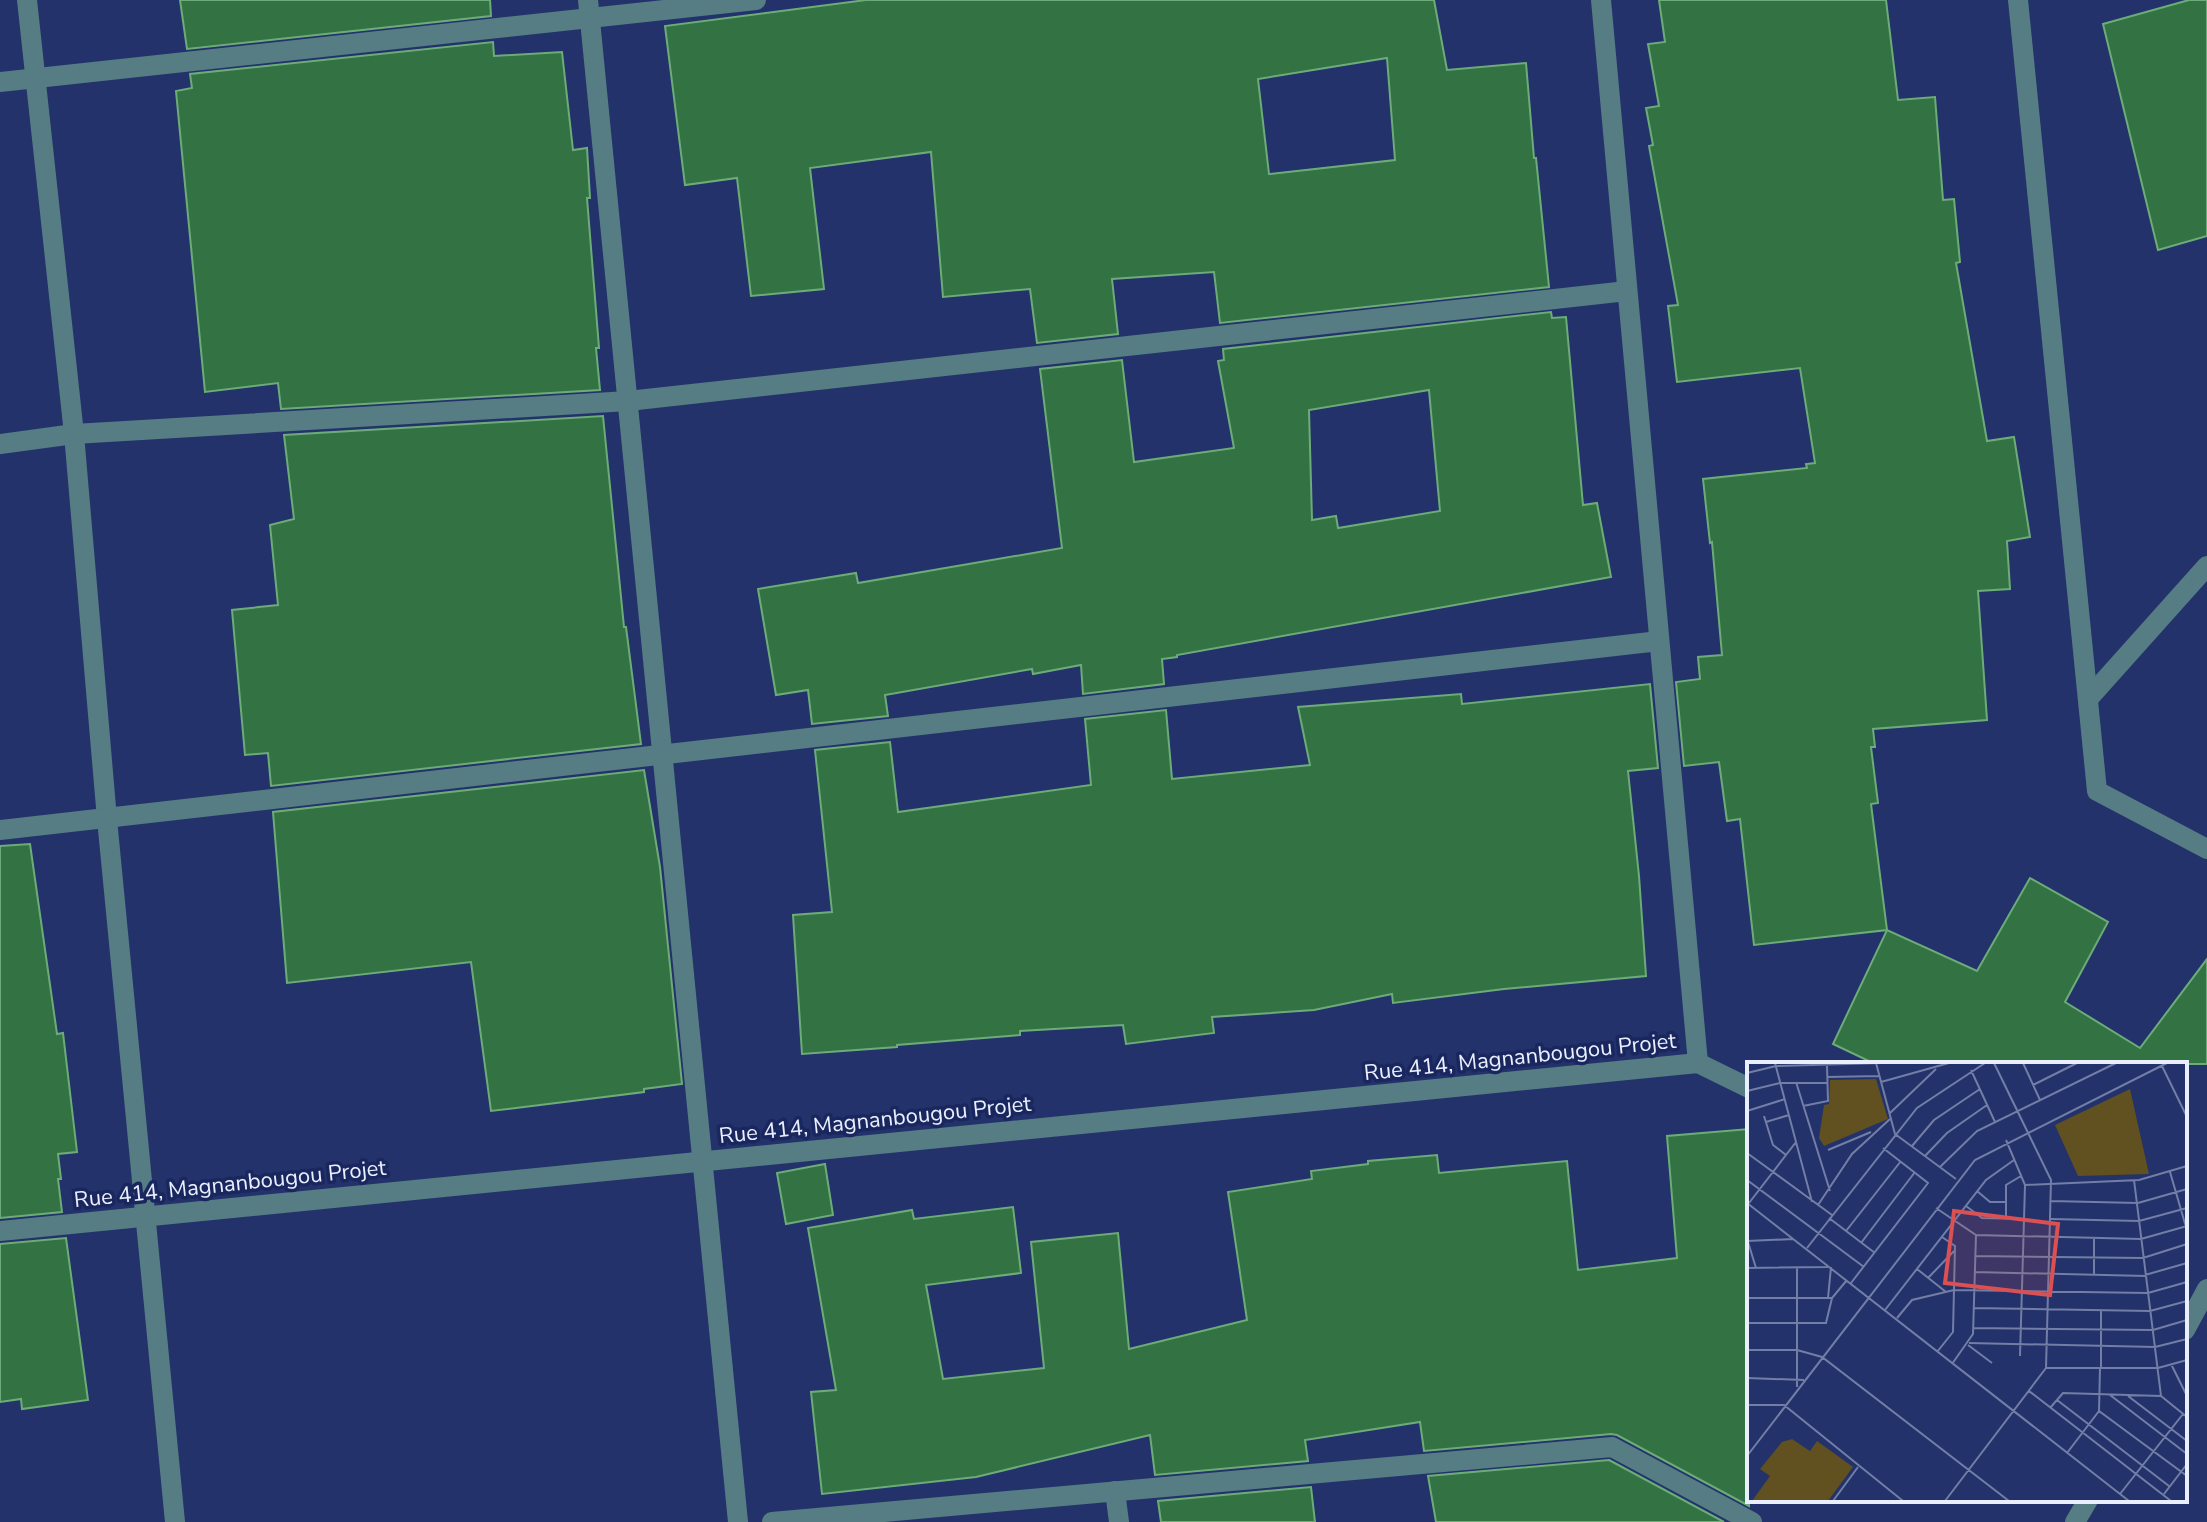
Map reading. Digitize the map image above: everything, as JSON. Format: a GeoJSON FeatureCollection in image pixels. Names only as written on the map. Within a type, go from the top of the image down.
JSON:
{"type":"FeatureCollection","features":[{"type":"Feature","properties":{"kind":"street"},"geometry":{"type":"LineString","coordinates":[[27,0],[74,434],[107,819],[175,1522]]}},
{"type":"Feature","properties":{"kind":"street"},"geometry":{"type":"LineString","coordinates":[[0,82],[589,9],[756,0]]}},
{"type":"Feature","properties":{"kind":"street"},"geometry":{"type":"LineString","coordinates":[[1601,0],[1698,1063]]}},
{"type":"Feature","properties":{"kind":"street"},"geometry":{"type":"LineString","coordinates":[[2018,0],[2097,791],[2207,849]]}},
{"type":"Feature","properties":{"kind":"street"},"geometry":{"type":"LineString","coordinates":[[589,9],[738,1522]]}},
{"type":"Feature","properties":{"kind":"street"},"geometry":{"type":"LineString","coordinates":[[0,444],[74,434],[628,401],[1627,291]]}},
{"type":"Feature","properties":{"kind":"street"},"geometry":{"type":"LineString","coordinates":[[2088,699],[2207,566]]}},
{"type":"Feature","properties":{"kind":"street"},"geometry":{"type":"LineString","coordinates":[[0,830],[1659,641]]}},
{"type":"Feature","properties":{"kind":"street","name":"Rue 414, Magnanbougou Projet"},"geometry":{"type":"LineString","coordinates":[[0,1231],[1698,1063],[1747,1087]]}},
{"type":"Feature","properties":{"kind":"street"},"geometry":{"type":"LineString","coordinates":[[2196,1310],[2207,1289]]}},
{"type":"Feature","properties":{"kind":"street"},"geometry":{"type":"LineString","coordinates":[[772,1522],[1612,1447],[1752,1522]]}},
{"type":"Feature","properties":{"kind":"street"},"geometry":{"type":"LineString","coordinates":[[1115,1491],[1119,1522]]}},
{"type":"Feature","properties":{"kind":"street"},"geometry":{"type":"LineString","coordinates":[[2075,1522],[2087,1502]]}},
{"type":"Feature","properties":{"kind":"building"},"geometry":{"type":"Polygon","coordinates":[[[180,0],[490,0],[491,16],[187,49],[180,0]]]}},
{"type":"Feature","properties":{"kind":"building"},"geometry":{"type":"Polygon","coordinates":[[[866,0],[1434,0],[1447,70],[1526,63],[1549,287],[1220,323],[1214,272],[1112,279],[1118,334],[1037,343],[1030,289],[943,297],[931,152],[810,168],[824,289],[751,296],[737,178],[685,185],[665,26],[866,0]],[[1387,58],[1258,79],[1269,174],[1395,160],[1387,58]]]}},
{"type":"Feature","properties":{"kind":"building"},"geometry":{"type":"Polygon","coordinates":[[[1659,0],[1886,0],[1898,100],[1935,97],[1943,200],[1954,199],[1960,262],[1956,263],[1987,441],[2014,437],[2030,537],[2007,541],[2010,589],[1978,591],[1987,720],[1873,729],[1875,747],[1871,747],[1878,803],[1871,804],[1887,930],[1754,945],[1740,819],[1727,821],[1719,762],[1684,766],[1676,682],[1700,679],[1698,657],[1722,655],[1703,479],[1807,468],[1806,464],[1815,463],[1800,368],[1677,382],[1668,306],[1678,305],[1649,146],[1653,145],[1646,108],[1659,106],[1648,44],[1665,42],[1659,0]]]}},
{"type":"Feature","properties":{"kind":"building"},"geometry":{"type":"Polygon","coordinates":[[[2189,0],[2207,0],[2207,236],[2158,250],[2103,24],[2189,0]]]}},
{"type":"Feature","properties":{"kind":"building"},"geometry":{"type":"Polygon","coordinates":[[[493,42],[494,56],[562,52],[573,150],[587,148],[590,198],[587,198],[600,390],[281,409],[278,383],[205,392],[176,91],[192,88],[190,74],[493,42]]]}},
{"type":"Feature","properties":{"kind":"building"},"geometry":{"type":"Polygon","coordinates":[[[1551,312],[1552,318],[1566,317],[1583,505],[1597,503],[1611,577],[1177,655],[1162,659],[1164,684],[1083,694],[1081,665],[1033,674],[1032,669],[885,695],[888,716],[812,724],[808,690],[776,695],[758,589],[856,573],[858,583],[1062,548],[1040,369],[1122,360],[1134,462],[1234,448],[1218,361],[1224,360],[1223,349],[1551,312]],[[1429,390],[1309,410],[1312,520],[1336,516],[1338,528],[1440,511],[1429,390]]]}},
{"type":"Feature","properties":{"kind":"building"},"geometry":{"type":"Polygon","coordinates":[[[603,416],[624,627],[641,744],[271,786],[268,753],[245,755],[232,610],[278,605],[270,525],[294,519],[284,435],[603,416]]]}},
{"type":"Feature","properties":{"kind":"building"},"geometry":{"type":"Polygon","coordinates":[[[1650,684],[1658,768],[1628,771],[1646,976],[1393,1003],[1392,994],[1314,1010],[1212,1017],[1214,1033],[1126,1044],[1123,1025],[1020,1031],[1020,1035],[802,1054],[793,915],[832,912],[815,750],[890,742],[898,812],[1091,785],[1085,719],[1166,710],[1172,779],[1310,765],[1298,707],[1461,694],[1462,704],[1650,684]]]}},
{"type":"Feature","properties":{"kind":"building"},"geometry":{"type":"Polygon","coordinates":[[[644,770],[660,867],[682,1084],[644,1089],[644,1092],[491,1111],[471,962],[287,983],[273,812],[644,770]]]}},
{"type":"Feature","properties":{"kind":"building"},"geometry":{"type":"Polygon","coordinates":[[[30,844],[57,1034],[63,1033],[77,1152],[58,1154],[62,1212],[0,1218],[0,846],[30,844]]]}},
{"type":"Feature","properties":{"kind":"building"},"geometry":{"type":"Polygon","coordinates":[[[2030,878],[2108,922],[2065,1002],[2140,1048],[2207,959],[2207,1064],[1871,1062],[1833,1044],[1887,930],[1977,971],[2030,878]]]}},
{"type":"Feature","properties":{"kind":"building"},"geometry":{"type":"Polygon","coordinates":[[[1747,1129],[1749,1506],[1617,1435],[1424,1451],[1420,1422],[1305,1440],[1308,1461],[1155,1475],[1150,1435],[976,1477],[822,1494],[811,1392],[836,1390],[808,1228],[912,1210],[914,1219],[1013,1207],[1021,1273],[926,1285],[943,1379],[1044,1368],[1031,1242],[1118,1233],[1129,1349],[1247,1320],[1228,1192],[1312,1179],[1311,1171],[1368,1164],[1368,1161],[1437,1155],[1439,1173],[1567,1161],[1578,1270],[1677,1258],[1667,1136],[1747,1129]]]}},
{"type":"Feature","properties":{"kind":"building"},"geometry":{"type":"Polygon","coordinates":[[[825,1164],[833,1215],[786,1224],[777,1173],[825,1164]]]}},
{"type":"Feature","properties":{"kind":"building"},"geometry":{"type":"Polygon","coordinates":[[[66,1238],[88,1400],[22,1409],[21,1399],[0,1402],[0,1244],[66,1238]]]}},
{"type":"Feature","properties":{"kind":"building"},"geometry":{"type":"Polygon","coordinates":[[[1609,1460],[1724,1522],[1436,1522],[1428,1476],[1609,1460]]]}},
{"type":"Feature","properties":{"kind":"building"},"geometry":{"type":"Polygon","coordinates":[[[1311,1487],[1315,1522],[1161,1522],[1158,1501],[1311,1487]]]}}]}
